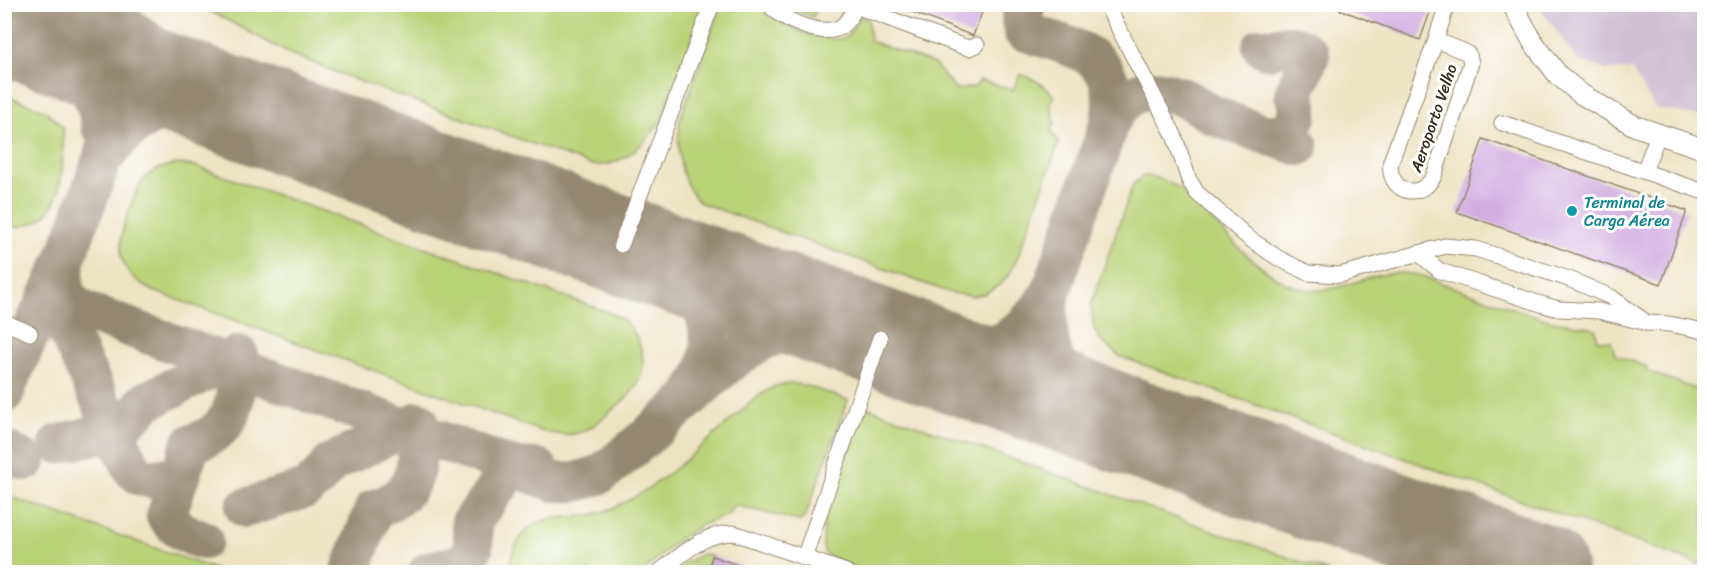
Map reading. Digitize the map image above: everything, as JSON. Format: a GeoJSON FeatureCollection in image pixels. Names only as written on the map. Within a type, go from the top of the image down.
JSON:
{"type":"FeatureCollection","features":[{"type":"Feature","properties":{"kind":"main road"},"geometry":{"type":"LineString","coordinates":[[1512,4],[1533,42],[1558,75],[1581,94],[1635,126],[1704,149]]}},
{"type":"Feature","properties":{"kind":"lane"},"geometry":{"type":"LineString","coordinates":[[621,245],[712,4]]}},
{"type":"Feature","properties":{"kind":"lane"},"geometry":{"type":"LineString","coordinates":[[769,4],[782,16],[814,29],[829,31],[842,27],[856,6],[962,46],[969,48],[978,45]]}},
{"type":"Feature","properties":{"kind":"lane"},"geometry":{"type":"LineString","coordinates":[[1106,4],[1174,135],[1189,180],[1197,193],[1250,239],[1278,258],[1308,273],[1340,275],[1445,246],[1476,249],[1569,279],[1611,297],[1647,323]]}},
{"type":"Feature","properties":{"kind":"lane","name":"Aeroporto Velho"},"geometry":{"type":"LineString","coordinates":[[1436,40],[1465,52],[1469,55],[1471,63],[1434,176],[1426,187],[1412,191],[1399,187],[1391,175],[1390,168],[1447,4]]}},
{"type":"Feature","properties":{"kind":"lane"},"geometry":{"type":"LineString","coordinates":[[1502,123],[1704,192]]}},
{"type":"Feature","properties":{"kind":"lane"},"geometry":{"type":"LineString","coordinates":[[1644,171],[1659,133]]}},
{"type":"Feature","properties":{"kind":"lane"},"geometry":{"type":"LineString","coordinates":[[1418,253],[1440,271],[1544,305],[1559,309],[1599,311],[1647,323],[1704,331]]}},
{"type":"Feature","properties":{"kind":"lane"},"geometry":{"type":"LineString","coordinates":[[4,322],[30,333]]}},
{"type":"Feature","properties":{"kind":"lane"},"geometry":{"type":"LineString","coordinates":[[804,558],[880,338]]}},
{"type":"Feature","properties":{"kind":"lane"},"geometry":{"type":"LineString","coordinates":[[659,573],[703,539],[718,533],[734,533],[846,573]]}},
{"type":"Feature","properties":{"kind":"shaded area"},"geometry":{"type":"Polygon","coordinates":[[[1538,5],[1704,5],[1704,117],[1655,108],[1632,70],[1606,70],[1577,60],[1538,5]]]}},
{"type":"Feature","properties":{"kind":"green space"},"geometry":{"type":"Polygon","coordinates":[[[758,4],[764,11],[786,25],[827,39],[847,36],[860,16],[868,19],[870,41],[934,64],[956,90],[975,87],[980,80],[1013,90],[1020,74],[1039,83],[1051,93],[1054,97],[1050,103],[1055,123],[1051,131],[1059,142],[1015,264],[1001,284],[984,294],[973,296],[951,293],[701,203],[694,195],[688,186],[681,164],[678,141],[680,119],[721,5],[758,4]]]}},
{"type":"Feature","properties":{"kind":"green space"},"geometry":{"type":"Polygon","coordinates":[[[199,5],[704,5],[663,116],[650,135],[624,158],[613,163],[591,165],[288,53],[199,5]]]}},
{"type":"Feature","properties":{"kind":"green space"},"geometry":{"type":"Polygon","coordinates":[[[781,5],[817,5],[813,17],[781,5]]]}},
{"type":"Feature","properties":{"kind":"green space"},"geometry":{"type":"Polygon","coordinates":[[[5,95],[44,110],[63,127],[63,164],[59,189],[49,210],[38,221],[9,229],[5,241],[5,95]]]}},
{"type":"Feature","properties":{"kind":"green space"},"geometry":{"type":"Polygon","coordinates":[[[179,164],[195,166],[608,312],[624,321],[638,341],[643,365],[639,380],[627,397],[589,428],[581,432],[562,435],[544,432],[153,291],[131,275],[125,266],[120,247],[124,223],[134,197],[145,178],[157,170],[179,164]]]}},
{"type":"Feature","properties":{"kind":"green space"},"geometry":{"type":"Polygon","coordinates":[[[1143,176],[1163,180],[1182,190],[1261,267],[1284,282],[1299,288],[1327,290],[1395,273],[1422,276],[1552,321],[1591,327],[1595,329],[1598,340],[1611,341],[1615,355],[1647,367],[1646,371],[1704,392],[1704,566],[1119,356],[1101,341],[1094,329],[1091,305],[1133,184],[1143,176]]]}},
{"type":"Feature","properties":{"kind":"green space"},"geometry":{"type":"Polygon","coordinates":[[[791,383],[848,400],[805,517],[799,521],[734,505],[728,515],[701,525],[677,541],[643,572],[508,572],[515,548],[529,528],[551,519],[591,515],[636,496],[673,471],[758,396],[775,386],[791,383]]]}},
{"type":"Feature","properties":{"kind":"green space"},"geometry":{"type":"Polygon","coordinates":[[[866,407],[1329,572],[867,572],[829,556],[824,552],[823,546],[824,519],[866,407]]]}},
{"type":"Feature","properties":{"kind":"green space"},"geometry":{"type":"Polygon","coordinates":[[[5,495],[223,572],[5,572],[5,495]]]}},
{"type":"Feature","properties":{"kind":"green space"},"geometry":{"type":"Polygon","coordinates":[[[702,554],[712,556],[707,572],[677,572],[685,563],[702,554]]]}},
{"type":"Feature","properties":{"kind":"building"},"geometry":{"type":"Polygon","coordinates":[[[892,4],[985,4],[973,36],[892,4]]]}},
{"type":"Feature","properties":{"kind":"building"},"geometry":{"type":"Polygon","coordinates":[[[1325,4],[1433,4],[1420,40],[1325,4]]]}},
{"type":"Feature","properties":{"kind":"building","name":"Terminal de Carga Aérea"},"geometry":{"type":"Polygon","coordinates":[[[1483,139],[1687,211],[1661,284],[1457,212],[1483,139]]]}},
{"type":"Feature","properties":{"kind":"building"},"geometry":{"type":"Polygon","coordinates":[[[712,556],[755,571],[755,573],[707,573],[712,556]]]}},
{"type":"Feature","properties":{"kind":"taxiway"},"geometry":{"type":"LineString","coordinates":[[4,394],[67,254],[98,171],[107,139],[112,104],[109,74],[97,30],[83,4]]}},
{"type":"Feature","properties":{"kind":"taxiway"},"geometry":{"type":"LineString","coordinates":[[99,4],[180,63],[224,89],[280,119],[369,155]]}},
{"type":"Feature","properties":{"kind":"taxiway"},"geometry":{"type":"LineString","coordinates":[[1026,4],[1021,20],[1023,31],[1076,49],[1102,67],[1109,80],[1112,98],[1110,121],[1051,292],[1048,324],[1054,356],[1068,385],[1092,408],[1130,427]]}},
{"type":"Feature","properties":{"kind":"taxiway"},"geometry":{"type":"LineString","coordinates":[[28,33],[65,60],[75,71],[92,96],[101,126]]}},
{"type":"Feature","properties":{"kind":"taxiway"},"geometry":{"type":"LineString","coordinates":[[1262,47],[1269,50],[1291,45],[1301,48],[1310,55],[1294,94],[1298,114],[1291,129],[1282,134],[1267,134]]}},
{"type":"Feature","properties":{"kind":"taxiway"},"geometry":{"type":"LineString","coordinates":[[1110,121],[1118,109],[1134,94],[1143,91],[1164,91],[1188,100],[1226,120],[1299,146]]}},
{"type":"Feature","properties":{"kind":"taxiway"},"geometry":{"type":"LineString","coordinates":[[101,162],[128,131],[142,120],[157,113],[191,105],[232,106]]}},
{"type":"Feature","properties":{"kind":"taxiway"},"geometry":{"type":"LineString","coordinates":[[636,250],[664,266],[687,284],[699,302],[707,322],[710,343],[708,359],[705,370],[691,396]]}},
{"type":"Feature","properties":{"kind":"taxiway"},"geometry":{"type":"LineString","coordinates":[[65,260],[65,290],[76,306],[84,311],[554,482],[576,482],[599,475],[646,438],[723,368],[760,342],[788,332],[808,329],[869,334]]}},
{"type":"Feature","properties":{"kind":"taxiway"},"geometry":{"type":"LineString","coordinates":[[60,281],[59,310],[63,322],[133,470],[150,478],[162,478],[182,473]]}},
{"type":"Feature","properties":{"kind":"taxiway"},"geometry":{"type":"LineString","coordinates":[[924,353],[965,353],[998,344],[1026,324],[1051,292]]}},
{"type":"Feature","properties":{"kind":"taxiway"},"geometry":{"type":"LineString","coordinates":[[59,444],[95,435],[117,426],[128,420],[145,402],[239,355]]}},
{"type":"Feature","properties":{"kind":"taxiway"},"geometry":{"type":"LineString","coordinates":[[203,540],[183,531],[166,516],[191,444],[216,432],[230,415],[236,393],[236,367]]}},
{"type":"Feature","properties":{"kind":"taxiway"},"geometry":{"type":"LineString","coordinates":[[245,508],[305,489],[318,479],[331,463],[419,421]]}},
{"type":"Feature","properties":{"kind":"taxiway"},"geometry":{"type":"LineString","coordinates":[[350,572],[374,509],[398,497],[411,480],[417,458],[417,433]]}},
{"type":"Feature","properties":{"kind":"taxiway"},"geometry":{"type":"LineString","coordinates":[[4,450],[26,461]]}},
{"type":"Feature","properties":{"kind":"taxiway"},"geometry":{"type":"LineString","coordinates":[[428,572],[467,560],[473,547],[471,522],[513,467],[538,468]]}},
{"type":"Feature","properties":{"kind":"runway"},"geometry":{"type":"LineString","coordinates":[[4,25],[1538,572]]}},
{"type":"Feature","properties":{"kind":"place","name":"Terminal de Carga Aérea"},"geometry":{"type":"Point","coordinates":[1572,211]}}]}
